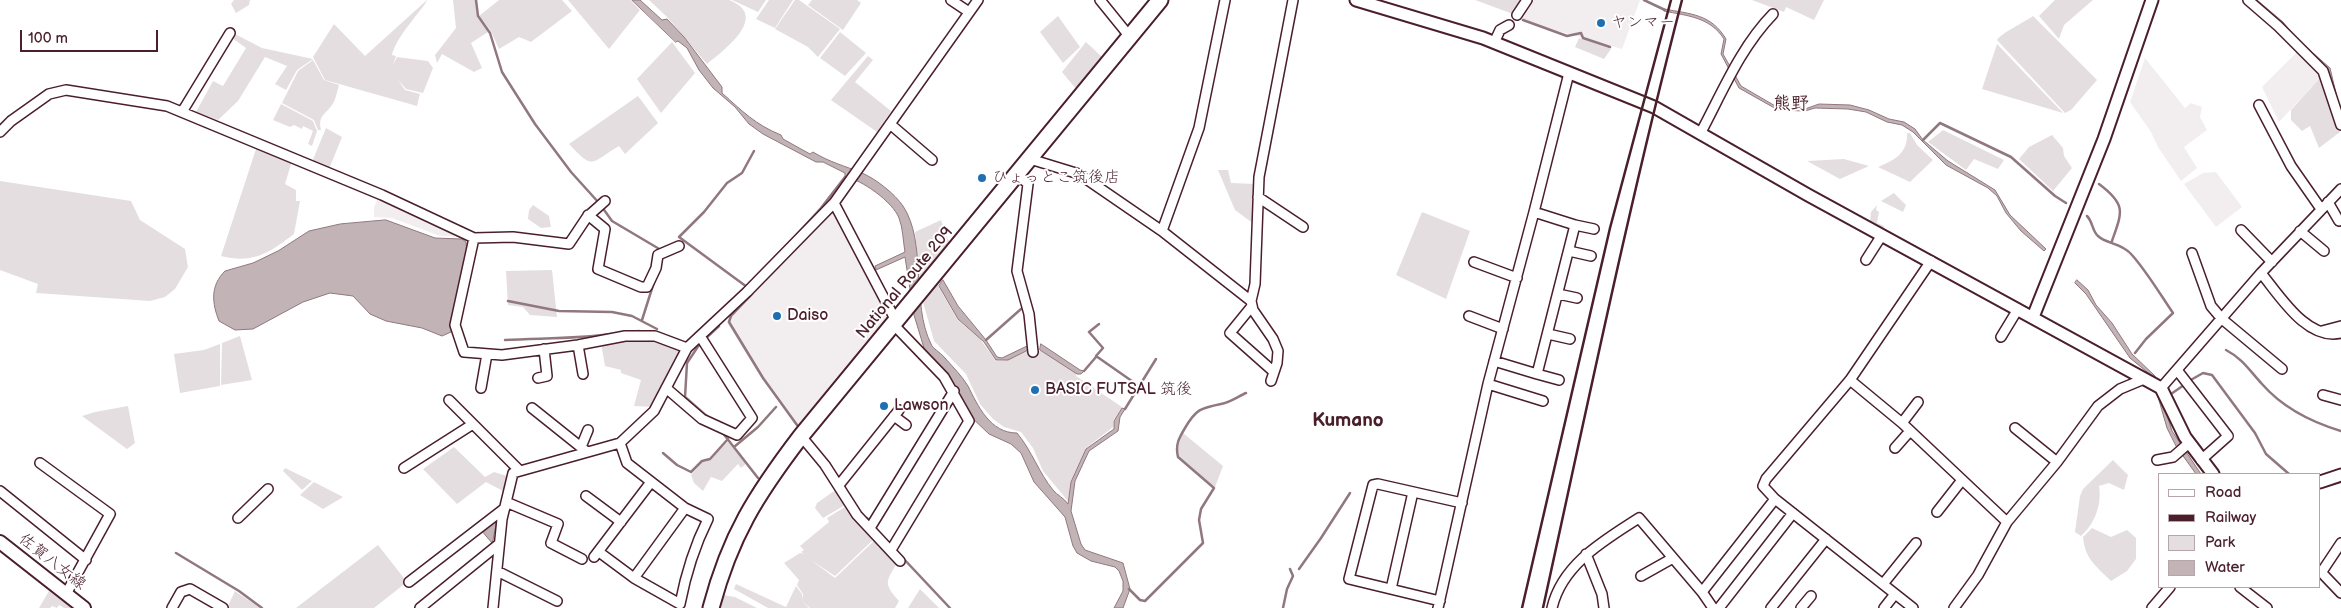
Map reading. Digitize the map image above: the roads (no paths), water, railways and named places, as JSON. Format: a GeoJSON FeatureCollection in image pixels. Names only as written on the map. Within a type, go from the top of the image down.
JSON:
{"type":"FeatureCollection","features":[{"type":"Feature","properties":{"kind":"highway","name":"National Route 209"},"geometry":{"type":"LineString","coordinates":[[711,608],[731,545],[746,514],[764,484],[800,436],[1160,0]]}},
{"type":"Feature","properties":{"kind":"main road","name":"佐賀八女線"},"geometry":{"type":"LineString","coordinates":[[0,542],[84,608]]}},
{"type":"Feature","properties":{"kind":"street"},"geometry":{"type":"LineString","coordinates":[[951,0],[970,12]]}},
{"type":"Feature","properties":{"kind":"street"},"geometry":{"type":"LineString","coordinates":[[493,608],[499,544],[505,505],[513,473],[584,450],[620,443],[654,411],[687,348],[747,292],[834,203],[978,0]]}},
{"type":"Feature","properties":{"kind":"street"},"geometry":{"type":"LineString","coordinates":[[1100,0],[1130,37]]}},
{"type":"Feature","properties":{"kind":"street"},"geometry":{"type":"LineString","coordinates":[[1162,231],[1199,128],[1225,0]]}},
{"type":"Feature","properties":{"kind":"street"},"geometry":{"type":"LineString","coordinates":[[1274,372],[1230,333],[1251,304],[1255,284],[1258,197],[1262,160],[1293,0]]}},
{"type":"Feature","properties":{"kind":"street"},"geometry":{"type":"LineString","coordinates":[[1356,0],[1368,1],[1494,42],[1654,107],[2161,388],[2189,443],[2212,473]]}},
{"type":"Feature","properties":{"kind":"street"},"geometry":{"type":"LineString","coordinates":[[1517,15],[1527,0]]}},
{"type":"Feature","properties":{"kind":"street"},"geometry":{"type":"LineString","coordinates":[[2033,317],[2104,139],[2152,0]]}},
{"type":"Feature","properties":{"kind":"street"},"geometry":{"type":"LineString","coordinates":[[2248,0],[2278,26],[2323,71],[2341,125]]}},
{"type":"Feature","properties":{"kind":"street"},"geometry":{"type":"LineString","coordinates":[[1700,134],[1748,45],[1757,30],[1772,14]]}},
{"type":"Feature","properties":{"kind":"street"},"geometry":{"type":"LineString","coordinates":[[1494,42],[1500,30],[1509,25]]}},
{"type":"Feature","properties":{"kind":"street"},"geometry":{"type":"LineString","coordinates":[[182,112],[230,34]]}},
{"type":"Feature","properties":{"kind":"street"},"geometry":{"type":"LineString","coordinates":[[1462,503],[1373,484],[1349,579],[1391,589],[1439,605],[1462,503],[1488,384],[1569,73]]}},
{"type":"Feature","properties":{"kind":"street"},"geometry":{"type":"LineString","coordinates":[[0,132],[11,121],[49,94],[66,90],[167,106],[382,195],[474,238],[513,237],[569,244],[588,215],[605,201]]}},
{"type":"Feature","properties":{"kind":"street"},"geometry":{"type":"LineString","coordinates":[[2259,105],[2291,166],[2321,209]]}},
{"type":"Feature","properties":{"kind":"street"},"geometry":{"type":"LineString","coordinates":[[890,124],[932,160]]}},
{"type":"Feature","properties":{"kind":"street"},"geometry":{"type":"LineString","coordinates":[[1030,159],[1079,174],[1102,192],[1162,231],[1251,304],[1273,338],[1278,351],[1271,381]]}},
{"type":"Feature","properties":{"kind":"street"},"geometry":{"type":"LineString","coordinates":[[1017,174],[1028,184],[1017,271],[1029,314],[1033,352]]}},
{"type":"Feature","properties":{"kind":"street"},"geometry":{"type":"LineString","coordinates":[[2161,388],[2300,231],[2341,189]]}},
{"type":"Feature","properties":{"kind":"street"},"geometry":{"type":"LineString","coordinates":[[1258,197],[1304,227]]}},
{"type":"Feature","properties":{"kind":"street"},"geometry":{"type":"LineString","coordinates":[[2328,202],[2339,221]]}},
{"type":"Feature","properties":{"kind":"street"},"geometry":{"type":"LineString","coordinates":[[834,203],[895,322],[954,391],[969,421],[891,550]]}},
{"type":"Feature","properties":{"kind":"street"},"geometry":{"type":"LineString","coordinates":[[1534,212],[1594,229]]}},
{"type":"Feature","properties":{"kind":"street"},"geometry":{"type":"LineString","coordinates":[[588,215],[605,229],[598,269],[641,287],[647,287],[656,268],[658,255],[679,246]]}},
{"type":"Feature","properties":{"kind":"street"},"geometry":{"type":"LineString","coordinates":[[1537,374],[1575,225]]}},
{"type":"Feature","properties":{"kind":"street"},"geometry":{"type":"LineString","coordinates":[[2241,230],[2272,262]]}},
{"type":"Feature","properties":{"kind":"street"},"geometry":{"type":"LineString","coordinates":[[2300,231],[2324,251]]}},
{"type":"Feature","properties":{"kind":"street"},"geometry":{"type":"LineString","coordinates":[[1866,260],[1882,235]]}},
{"type":"Feature","properties":{"kind":"street"},"geometry":{"type":"LineString","coordinates":[[474,238],[456,325],[464,352],[502,355],[578,345],[625,336],[655,336],[687,348]]}},
{"type":"Feature","properties":{"kind":"street"},"geometry":{"type":"LineString","coordinates":[[1569,251],[1591,256]]}},
{"type":"Feature","properties":{"kind":"street"},"geometry":{"type":"LineString","coordinates":[[2192,253],[2211,306],[2222,319],[2282,369]]}},
{"type":"Feature","properties":{"kind":"street"},"geometry":{"type":"LineString","coordinates":[[1913,608],[1775,499],[1763,486],[1766,479],[1850,380],[1930,261]]}},
{"type":"Feature","properties":{"kind":"street"},"geometry":{"type":"LineString","coordinates":[[1474,262],[1517,278]]}},
{"type":"Feature","properties":{"kind":"street"},"geometry":{"type":"LineString","coordinates":[[2262,274],[2303,324],[2332,335],[2341,333]]}},
{"type":"Feature","properties":{"kind":"street"},"geometry":{"type":"LineString","coordinates":[[1558,294],[1577,298]]}},
{"type":"Feature","properties":{"kind":"street"},"geometry":{"type":"LineString","coordinates":[[2001,337],[2018,309]]}},
{"type":"Feature","properties":{"kind":"street"},"geometry":{"type":"LineString","coordinates":[[1469,316],[1503,329]]}},
{"type":"Feature","properties":{"kind":"street"},"geometry":{"type":"LineString","coordinates":[[2322,331],[2341,326]]}},
{"type":"Feature","properties":{"kind":"street"},"geometry":{"type":"LineString","coordinates":[[1548,334],[1570,339]]}},
{"type":"Feature","properties":{"kind":"street"},"geometry":{"type":"LineString","coordinates":[[666,388],[702,419],[737,435],[752,418],[700,336]]}},
{"type":"Feature","properties":{"kind":"street"},"geometry":{"type":"LineString","coordinates":[[578,345],[583,374]]}},
{"type":"Feature","properties":{"kind":"street"},"geometry":{"type":"LineString","coordinates":[[538,378],[547,376],[544,349]]}},
{"type":"Feature","properties":{"kind":"street"},"geometry":{"type":"LineString","coordinates":[[481,388],[487,354]]}},
{"type":"Feature","properties":{"kind":"street"},"geometry":{"type":"LineString","coordinates":[[1494,361],[1559,380]]}},
{"type":"Feature","properties":{"kind":"street"},"geometry":{"type":"LineString","coordinates":[[2177,370],[2228,436],[2201,460]]}},
{"type":"Feature","properties":{"kind":"street"},"geometry":{"type":"LineString","coordinates":[[1957,607],[1978,575],[2007,522],[2057,462],[2098,406],[2120,389],[2144,379]]}},
{"type":"Feature","properties":{"kind":"street"},"geometry":{"type":"LineString","coordinates":[[1850,380],[1902,423],[2007,522]]}},
{"type":"Feature","properties":{"kind":"street"},"geometry":{"type":"LineString","coordinates":[[1488,384],[1543,400]]}},
{"type":"Feature","properties":{"kind":"street"},"geometry":{"type":"LineString","coordinates":[[870,528],[954,391]]}},
{"type":"Feature","properties":{"kind":"street"},"geometry":{"type":"LineString","coordinates":[[2323,395],[2341,400]]}},
{"type":"Feature","properties":{"kind":"street"},"geometry":{"type":"LineString","coordinates":[[449,400],[520,471]]}},
{"type":"Feature","properties":{"kind":"street"},"geometry":{"type":"LineString","coordinates":[[1902,423],[1918,402]]}},
{"type":"Feature","properties":{"kind":"street"},"geometry":{"type":"LineString","coordinates":[[532,408],[584,450]]}},
{"type":"Feature","properties":{"kind":"street"},"geometry":{"type":"LineString","coordinates":[[838,485],[897,413],[906,425]]}},
{"type":"Feature","properties":{"kind":"street"},"geometry":{"type":"LineString","coordinates":[[404,468],[473,424]]}},
{"type":"Feature","properties":{"kind":"street"},"geometry":{"type":"LineString","coordinates":[[2015,428],[2057,462]]}},
{"type":"Feature","properties":{"kind":"street"},"geometry":{"type":"LineString","coordinates":[[584,450],[588,430]]}},
{"type":"Feature","properties":{"kind":"street"},"geometry":{"type":"LineString","coordinates":[[1895,448],[1910,431]]}},
{"type":"Feature","properties":{"kind":"street"},"geometry":{"type":"LineString","coordinates":[[800,436],[813,448],[857,515],[900,561]]}},
{"type":"Feature","properties":{"kind":"street"},"geometry":{"type":"LineString","coordinates":[[620,443],[627,463],[686,508],[708,519],[689,562],[680,604],[597,555],[651,482]]}},
{"type":"Feature","properties":{"kind":"street"},"geometry":{"type":"LineString","coordinates":[[2157,460],[2173,457],[2189,443]]}},
{"type":"Feature","properties":{"kind":"street"},"geometry":{"type":"LineString","coordinates":[[40,463],[110,514],[66,594]]}},
{"type":"Feature","properties":{"kind":"street"},"geometry":{"type":"LineString","coordinates":[[2321,482],[2341,475]]}},
{"type":"Feature","properties":{"kind":"street"},"geometry":{"type":"LineString","coordinates":[[1937,512],[1962,480]]}},
{"type":"Feature","properties":{"kind":"street"},"geometry":{"type":"LineString","coordinates":[[238,518],[268,489]]}},
{"type":"Feature","properties":{"kind":"street"},"geometry":{"type":"LineString","coordinates":[[0,491],[86,560]]}},
{"type":"Feature","properties":{"kind":"street"},"geometry":{"type":"LineString","coordinates":[[1391,589],[1413,492]]}},
{"type":"Feature","properties":{"kind":"street"},"geometry":{"type":"LineString","coordinates":[[586,496],[622,522]]}},
{"type":"Feature","properties":{"kind":"street"},"geometry":{"type":"LineString","coordinates":[[1702,592],[1775,499]]}},
{"type":"Feature","properties":{"kind":"street"},"geometry":{"type":"LineString","coordinates":[[505,505],[558,524],[551,543],[582,559]]}},
{"type":"Feature","properties":{"kind":"street"},"geometry":{"type":"LineString","coordinates":[[409,582],[505,505]]}},
{"type":"Feature","properties":{"kind":"street"},"geometry":{"type":"LineString","coordinates":[[634,578],[686,508]]}},
{"type":"Feature","properties":{"kind":"street"},"geometry":{"type":"LineString","coordinates":[[1552,608],[1566,577],[1586,554],[1639,518],[1702,592],[1713,608],[1793,513]]}},
{"type":"Feature","properties":{"kind":"street"},"geometry":{"type":"LineString","coordinates":[[1771,608],[1826,539]]}},
{"type":"Feature","properties":{"kind":"street"},"geometry":{"type":"LineString","coordinates":[[1883,584],[1916,543]]}},
{"type":"Feature","properties":{"kind":"street"},"geometry":{"type":"LineString","coordinates":[[2341,543],[2321,572],[2341,592]]}},
{"type":"Feature","properties":{"kind":"street"},"geometry":{"type":"LineString","coordinates":[[420,608],[499,544]]}},
{"type":"Feature","properties":{"kind":"street"},"geometry":{"type":"LineString","coordinates":[[1586,554],[1602,594],[1604,608]]}},
{"type":"Feature","properties":{"kind":"street"},"geometry":{"type":"LineString","coordinates":[[1641,576],[1673,558]]}},
{"type":"Feature","properties":{"kind":"street"},"geometry":{"type":"LineString","coordinates":[[497,570],[557,602]]}},
{"type":"Feature","properties":{"kind":"street"},"geometry":{"type":"LineString","coordinates":[[2152,608],[2169,588]]}},
{"type":"Feature","properties":{"kind":"street"},"geometry":{"type":"LineString","coordinates":[[2241,588],[2266,608]]}},
{"type":"Feature","properties":{"kind":"street"},"geometry":{"type":"LineString","coordinates":[[172,608],[180,592],[190,589],[223,608]]}},
{"type":"Feature","properties":{"kind":"street"},"geometry":{"type":"LineString","coordinates":[[1884,608],[1895,594]]}},
{"type":"Feature","properties":{"kind":"street"},"geometry":{"type":"LineString","coordinates":[[1801,608],[1811,596]]}},
{"type":"Feature","properties":{"kind":"water"},"geometry":{"type":"Polygon","coordinates":[[[632,0],[640,0],[662,20],[667,19],[684,37],[722,87],[722,93],[750,117],[810,154],[813,152],[873,179],[900,201],[910,221],[915,237],[922,311],[925,328],[932,346],[963,379],[986,417],[999,428],[1017,433],[1048,483],[1068,504],[1071,482],[1086,449],[1114,429],[1114,421],[1122,408],[1125,409],[1120,417],[1118,431],[1089,451],[1075,481],[1071,511],[1081,544],[1085,550],[1123,563],[1130,589],[1123,608],[1114,608],[1123,591],[1123,581],[1119,571],[1115,567],[1091,561],[1077,553],[1073,546],[1065,517],[1034,482],[1021,453],[1011,444],[989,434],[968,414],[949,378],[924,348],[914,315],[905,257],[876,270],[875,266],[905,252],[901,226],[896,212],[876,192],[859,182],[845,177],[845,173],[823,162],[816,162],[763,134],[749,124],[735,107],[713,88],[699,70],[687,48],[678,41],[676,42],[632,0]]]}},
{"type":"Feature","properties":{"kind":"water"},"geometry":{"type":"Polygon","coordinates":[[[2250,0],[2257,0],[2283,22],[2296,38],[2330,68],[2341,114],[2325,69],[2312,53],[2295,41],[2250,0]]]}},
{"type":"Feature","properties":{"kind":"water"},"geometry":{"type":"Polygon","coordinates":[[[1664,9],[1700,16],[1714,24],[1726,39],[1723,54],[1741,86],[1777,107],[1805,109],[1819,104],[1850,105],[1869,110],[1889,119],[1904,122],[1915,129],[1923,140],[1948,161],[1995,190],[2010,215],[2046,249],[2044,251],[2021,231],[2006,213],[1997,196],[1988,188],[1946,165],[1913,132],[1902,125],[1887,122],[1866,112],[1848,109],[1778,110],[1739,88],[1721,54],[1724,39],[1712,26],[1690,16],[1664,11],[1664,9]]]}},
{"type":"Feature","properties":{"kind":"water"},"geometry":{"type":"Polygon","coordinates":[[[386,220],[435,238],[462,239],[466,242],[467,255],[451,332],[442,336],[422,328],[386,321],[370,314],[353,296],[330,293],[303,302],[253,329],[235,330],[219,321],[214,295],[217,283],[225,271],[253,263],[278,251],[309,231],[340,224],[386,220]]]}},
{"type":"Feature","properties":{"kind":"water"},"geometry":{"type":"Polygon","coordinates":[[[943,280],[958,306],[986,340],[997,357],[1002,358],[1027,346],[1028,350],[1008,360],[996,360],[984,342],[958,319],[939,286],[943,280]]]}},
{"type":"Feature","properties":{"kind":"water"},"geometry":{"type":"Polygon","coordinates":[[[2077,280],[2088,290],[2096,305],[2112,323],[2132,354],[2155,376],[2172,431],[2200,473],[2195,473],[2176,446],[2167,428],[2152,376],[2130,358],[2086,294],[2075,283],[2077,280]]]}},
{"type":"Feature","properties":{"kind":"water"},"geometry":{"type":"Polygon","coordinates":[[[1041,344],[1084,371],[1081,374],[1077,374],[1040,350],[1041,344]]]}},
{"type":"Feature","properties":{"kind":"water"},"geometry":{"type":"Polygon","coordinates":[[[497,519],[493,540],[492,543],[481,530],[497,519]]]}},
{"type":"Feature","properties":{"kind":"waterway"},"geometry":{"type":"LineString","coordinates":[[476,0],[478,16],[490,33],[502,72],[535,124],[571,172],[599,203]]}},
{"type":"Feature","properties":{"kind":"waterway"},"geometry":{"type":"LineString","coordinates":[[1644,0],[1665,10]]}},
{"type":"Feature","properties":{"kind":"waterway"},"geometry":{"type":"LineString","coordinates":[[1523,20],[1567,36],[1581,33],[1583,38],[1610,47]]}},
{"type":"Feature","properties":{"kind":"waterway"},"geometry":{"type":"LineString","coordinates":[[1923,140],[1940,123],[2011,157],[2055,196],[2066,203]]}},
{"type":"Feature","properties":{"kind":"waterway"},"geometry":{"type":"LineString","coordinates":[[748,286],[679,237],[704,212],[727,183],[742,173],[754,151]]}},
{"type":"Feature","properties":{"kind":"waterway"},"geometry":{"type":"LineString","coordinates":[[790,242],[821,208],[845,177]]}},
{"type":"Feature","properties":{"kind":"waterway"},"geometry":{"type":"LineString","coordinates":[[2099,184],[2114,198],[2120,210],[2112,241]]}},
{"type":"Feature","properties":{"kind":"waterway"},"geometry":{"type":"LineString","coordinates":[[602,207],[612,221],[661,250]]}},
{"type":"Feature","properties":{"kind":"waterway"},"geometry":{"type":"LineString","coordinates":[[2087,216],[2101,239],[2124,248],[2132,255],[2173,313],[2146,339],[2135,353]]}},
{"type":"Feature","properties":{"kind":"waterway"},"geometry":{"type":"LineString","coordinates":[[642,320],[655,279]]}},
{"type":"Feature","properties":{"kind":"waterway"},"geometry":{"type":"LineString","coordinates":[[752,294],[731,316],[729,322],[763,378],[797,425]]}},
{"type":"Feature","properties":{"kind":"waterway"},"geometry":{"type":"LineString","coordinates":[[508,301],[559,311],[612,312],[632,316],[657,329]]}},
{"type":"Feature","properties":{"kind":"waterway"},"geometry":{"type":"LineString","coordinates":[[986,340],[1021,309]]}},
{"type":"Feature","properties":{"kind":"waterway"},"geometry":{"type":"LineString","coordinates":[[1099,324],[1089,332],[1103,348],[1096,356],[1139,386]]}},
{"type":"Feature","properties":{"kind":"waterway"},"geometry":{"type":"LineString","coordinates":[[705,339],[719,326]]}},
{"type":"Feature","properties":{"kind":"waterway"},"geometry":{"type":"LineString","coordinates":[[629,332],[639,331]]}},
{"type":"Feature","properties":{"kind":"waterway"},"geometry":{"type":"LineString","coordinates":[[505,340],[571,338],[611,334]]}},
{"type":"Feature","properties":{"kind":"waterway"},"geometry":{"type":"LineString","coordinates":[[701,342],[687,363],[685,397],[710,419]]}},
{"type":"Feature","properties":{"kind":"waterway"},"geometry":{"type":"LineString","coordinates":[[2226,350],[2241,361],[2270,393],[2288,407],[2308,419],[2341,431]]}},
{"type":"Feature","properties":{"kind":"waterway"},"geometry":{"type":"LineString","coordinates":[[1084,371],[1096,357]]}},
{"type":"Feature","properties":{"kind":"waterway"},"geometry":{"type":"LineString","coordinates":[[1125,409],[1156,359]]}},
{"type":"Feature","properties":{"kind":"waterway"},"geometry":{"type":"LineString","coordinates":[[2189,381],[2203,373],[2212,375],[2255,433],[2266,454],[2288,473]]}},
{"type":"Feature","properties":{"kind":"waterway"},"geometry":{"type":"LineString","coordinates":[[2171,394],[2184,385]]}},
{"type":"Feature","properties":{"kind":"waterway"},"geometry":{"type":"LineString","coordinates":[[1129,589],[1140,600],[1145,601],[1203,543],[1199,520],[1201,509],[1214,488],[1178,457],[1178,442],[1189,422],[1200,410],[1227,402],[1246,393]]}},
{"type":"Feature","properties":{"kind":"waterway"},"geometry":{"type":"LineString","coordinates":[[734,447],[758,427],[776,407]]}},
{"type":"Feature","properties":{"kind":"waterway"},"geometry":{"type":"LineString","coordinates":[[722,432],[758,478]]}},
{"type":"Feature","properties":{"kind":"waterway"},"geometry":{"type":"LineString","coordinates":[[663,453],[677,465],[691,472],[702,461],[710,459],[728,439]]}},
{"type":"Feature","properties":{"kind":"waterway"},"geometry":{"type":"LineString","coordinates":[[1299,569],[1350,493]]}},
{"type":"Feature","properties":{"kind":"waterway"},"geometry":{"type":"LineString","coordinates":[[867,518],[881,535]]}},
{"type":"Feature","properties":{"kind":"waterway"},"geometry":{"type":"LineString","coordinates":[[176,553],[239,591],[262,608]]}},
{"type":"Feature","properties":{"kind":"waterway"},"geometry":{"type":"LineString","coordinates":[[902,557],[950,608]]}},
{"type":"Feature","properties":{"kind":"waterway"},"geometry":{"type":"LineString","coordinates":[[1283,608],[1287,589],[1293,576],[1290,569]]}},
{"type":"Feature","properties":{"kind":"railway"},"geometry":{"type":"LineString","coordinates":[[1522,608],[1610,228],[1671,0]]}},
{"type":"Feature","properties":{"kind":"railway"},"geometry":{"type":"LineString","coordinates":[[1543,608],[1592,382],[1682,0]]}},
{"type":"Feature","properties":{"kind":"place","name":"ヤンマー"},"geometry":{"type":"Point","coordinates":[1601,23]}},
{"type":"Feature","properties":{"kind":"place","name":"ひょっとこ筑後店"},"geometry":{"type":"Point","coordinates":[982,178]}},
{"type":"Feature","properties":{"kind":"place","name":"Daiso"},"geometry":{"type":"Point","coordinates":[777,316]}},
{"type":"Feature","properties":{"kind":"place","name":"BASIC FUTSAL 筑後"},"geometry":{"type":"Point","coordinates":[1035,390]}},
{"type":"Feature","properties":{"kind":"place","name":"Lawson"},"geometry":{"type":"Point","coordinates":[884,406]}},
{"type":"Feature","properties":{"kind":"district","name":"熊野"},"geometry":{"type":"Point","coordinates":[1791,104]}},
{"type":"Feature","properties":{"kind":"district","name":"Kumano"},"geometry":{"type":"Point","coordinates":[1348,421]}}]}
